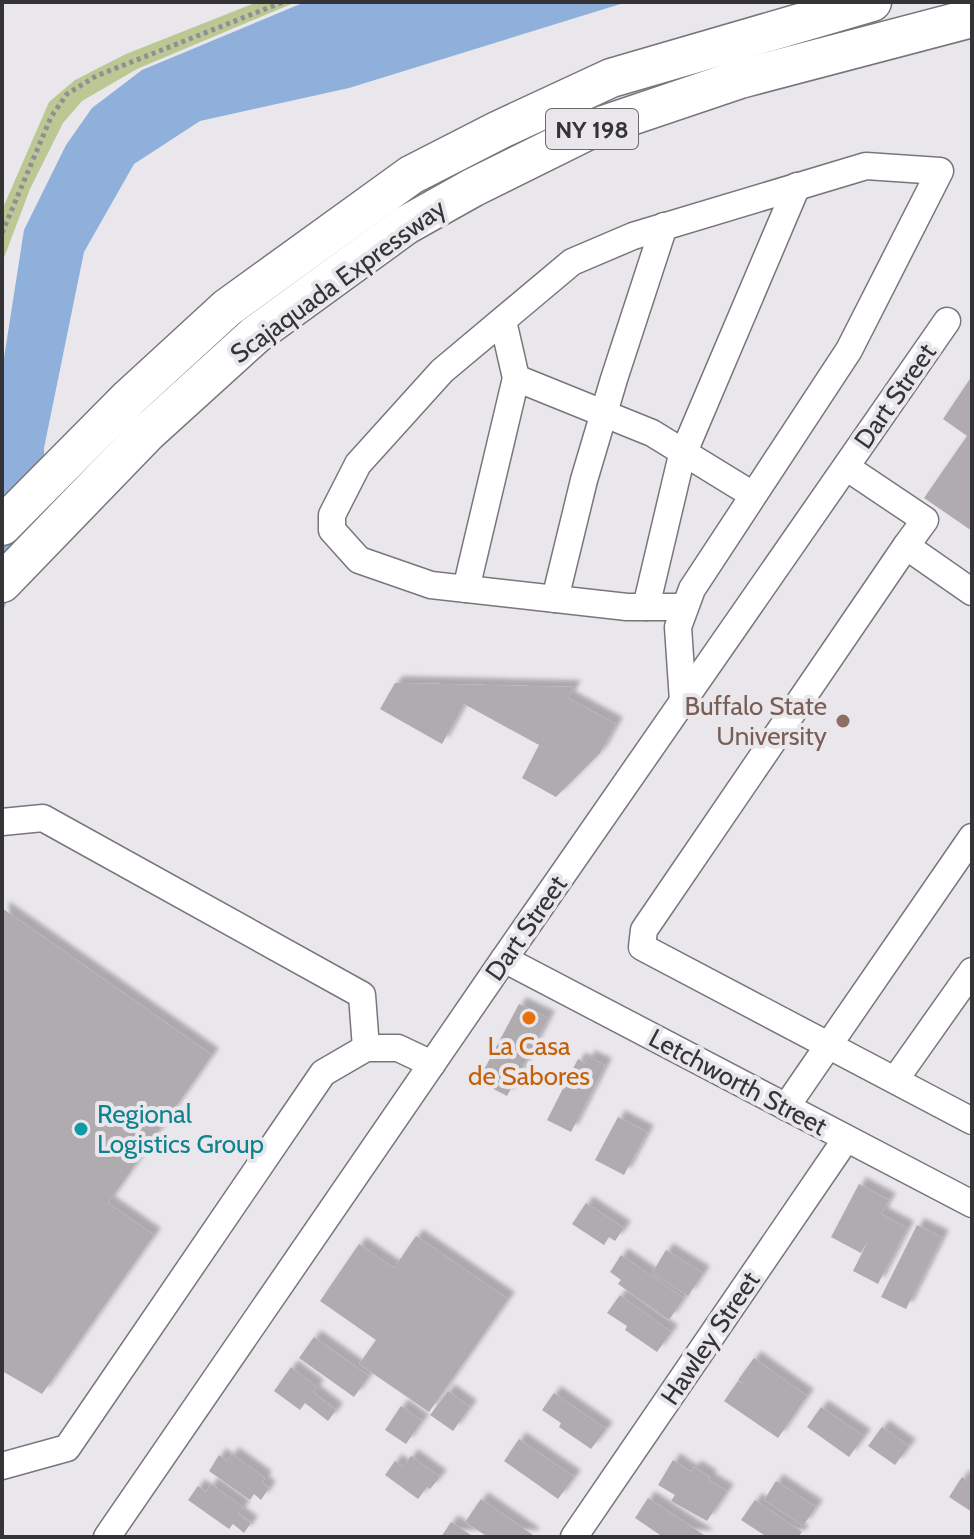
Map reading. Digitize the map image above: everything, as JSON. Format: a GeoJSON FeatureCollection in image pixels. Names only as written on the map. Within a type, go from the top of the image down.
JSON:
{"type":"FeatureCollection","features":[{"type":"Feature","properties":{"kind":"highway","name":"Scajaquada Expressway"},"geometry":{"type":"LineString","coordinates":[[2,526],[129,398],[227,308],[411,175],[611,78],[872,2]]}},
{"type":"Feature","properties":{"kind":"highway","name":"Scajaquada Expressway"},"geometry":{"type":"LineString","coordinates":[[2,583],[147,433],[255,335],[406,225],[472,188],[589,130],[740,79],[972,18]]}},
{"type":"Feature","properties":{"kind":"street"},"geometry":{"type":"LineString","coordinates":[[683,701],[678,627],[692,589],[849,350],[940,171],[866,166],[633,236],[572,262],[442,371],[358,464],[332,515],[332,530],[359,560],[431,585],[627,607],[685,607]]}},
{"type":"Feature","properties":{"kind":"street"},"geometry":{"type":"LineString","coordinates":[[646,607],[684,452],[797,186]]}},
{"type":"Feature","properties":{"kind":"street"},"geometry":{"type":"LineString","coordinates":[[555,599],[584,480],[664,226]]}},
{"type":"Feature","properties":{"kind":"street"},"geometry":{"type":"LineString","coordinates":[[466,589],[516,378],[503,321]]}},
{"type":"Feature","properties":{"kind":"street","name":"Dart Street"},"geometry":{"type":"LineString","coordinates":[[107,1537],[947,321]]}},
{"type":"Feature","properties":{"kind":"street"},"geometry":{"type":"LineString","coordinates":[[516,378],[652,433],[753,495]]}},
{"type":"Feature","properties":{"kind":"street"},"geometry":{"type":"LineString","coordinates":[[846,467],[925,520],[644,930],[642,947],[972,1121]]}},
{"type":"Feature","properties":{"kind":"street"},"geometry":{"type":"LineString","coordinates":[[906,546],[972,592]]}},
{"type":"Feature","properties":{"kind":"street"},"geometry":{"type":"LineString","coordinates":[[2,822],[43,818],[362,995],[366,1048]]}},
{"type":"Feature","properties":{"kind":"street"},"geometry":{"type":"LineString","coordinates":[[786,1107],[972,837]]}},
{"type":"Feature","properties":{"kind":"street","name":"Letchworth Street"},"geometry":{"type":"LineString","coordinates":[[504,959],[972,1204]]}},
{"type":"Feature","properties":{"kind":"street"},"geometry":{"type":"LineString","coordinates":[[895,1080],[972,971]]}},
{"type":"Feature","properties":{"kind":"street"},"geometry":{"type":"LineString","coordinates":[[2,1466],[67,1448],[323,1073],[366,1048],[398,1048],[432,1064]]}},
{"type":"Feature","properties":{"kind":"street","name":"Hawley Street"},"geometry":{"type":"LineString","coordinates":[[574,1537],[846,1139]]}},
{"type":"Feature","properties":{"kind":"path"},"geometry":{"type":"LineString","coordinates":[[2,233],[51,117],[67,94],[96,76],[283,2]]}},
{"type":"Feature","properties":{"kind":"green space"},"geometry":{"type":"Polygon","coordinates":[[[257,2],[296,2],[137,69],[82,101],[63,123],[30,189],[2,263],[2,210],[49,102],[75,80],[126,54],[257,2]]]}},
{"type":"Feature","properties":{"kind":"water"},"geometry":{"type":"Polygon","coordinates":[[[305,2],[627,2],[349,88],[200,121],[134,164],[84,252],[44,448],[46,508],[2,613],[2,371],[24,230],[66,145],[92,108],[142,70],[305,2]]]}},
{"type":"Feature","properties":{"kind":"building"},"geometry":{"type":"Polygon","coordinates":[[[972,376],[972,531],[924,498],[967,436],[943,419],[972,376]]]}},
{"type":"Feature","properties":{"kind":"building"},"geometry":{"type":"Polygon","coordinates":[[[395,683],[574,687],[568,698],[616,724],[600,753],[556,797],[522,778],[539,745],[464,704],[442,744],[380,709],[395,683]]]}},
{"type":"Feature","properties":{"kind":"building","name":"Regional Logistics Group"},"geometry":{"type":"Polygon","coordinates":[[[2,908],[212,1055],[108,1203],[154,1235],[42,1394],[2,1371],[2,908]]]}},
{"type":"Feature","properties":{"kind":"building"},"geometry":{"type":"Polygon","coordinates":[[[519,1004],[548,1018],[507,1096],[478,1081],[519,1004]]]}},
{"type":"Feature","properties":{"kind":"building"},"geometry":{"type":"Polygon","coordinates":[[[588,1057],[605,1065],[571,1132],[547,1120],[578,1059],[585,1063],[588,1057]]]}},
{"type":"Feature","properties":{"kind":"building"},"geometry":{"type":"Polygon","coordinates":[[[618,1117],[647,1132],[624,1175],[595,1160],[618,1117]]]}},
{"type":"Feature","properties":{"kind":"building"},"geometry":{"type":"Polygon","coordinates":[[[859,1184],[889,1200],[881,1214],[907,1228],[878,1284],[853,1271],[869,1239],[861,1253],[831,1237],[859,1184]]]}},
{"type":"Feature","properties":{"kind":"building"},"geometry":{"type":"Polygon","coordinates":[[[586,1203],[624,1228],[615,1241],[609,1237],[604,1245],[572,1224],[586,1203]]]}},
{"type":"Feature","properties":{"kind":"building"},"geometry":{"type":"Polygon","coordinates":[[[917,1225],[942,1237],[906,1309],[881,1297],[917,1225]]]}},
{"type":"Feature","properties":{"kind":"building"},"geometry":{"type":"Polygon","coordinates":[[[416,1236],[508,1299],[429,1412],[359,1364],[376,1340],[320,1301],[359,1244],[394,1268],[416,1236]]]}},
{"type":"Feature","properties":{"kind":"building"},"geometry":{"type":"Polygon","coordinates":[[[666,1250],[703,1273],[688,1296],[652,1273],[666,1250]]]}},
{"type":"Feature","properties":{"kind":"building"},"geometry":{"type":"Polygon","coordinates":[[[621,1255],[684,1298],[669,1320],[618,1284],[621,1280],[610,1272],[621,1255]]]}},
{"type":"Feature","properties":{"kind":"building"},"geometry":{"type":"Polygon","coordinates":[[[620,1295],[671,1332],[657,1352],[607,1313],[620,1295]]]}},
{"type":"Feature","properties":{"kind":"building"},"geometry":{"type":"Polygon","coordinates":[[[314,1337],[369,1376],[354,1397],[299,1358],[314,1337]]]}},
{"type":"Feature","properties":{"kind":"building"},"geometry":{"type":"Polygon","coordinates":[[[754,1358],[807,1396],[778,1438],[724,1401],[738,1381],[748,1387],[738,1380],[754,1358]]]}},
{"type":"Feature","properties":{"kind":"building"},"geometry":{"type":"Polygon","coordinates":[[[291,1367],[317,1387],[313,1392],[336,1410],[328,1421],[305,1403],[300,1410],[274,1391],[291,1367]]]}},
{"type":"Feature","properties":{"kind":"building"},"geometry":{"type":"Polygon","coordinates":[[[448,1391],[470,1407],[453,1431],[430,1415],[448,1391]]]}},
{"type":"Feature","properties":{"kind":"building"},"geometry":{"type":"Polygon","coordinates":[[[554,1393],[606,1429],[591,1449],[559,1427],[561,1423],[542,1410],[554,1393]]]}},
{"type":"Feature","properties":{"kind":"building"},"geometry":{"type":"Polygon","coordinates":[[[401,1406],[422,1421],[406,1444],[385,1430],[401,1406]]]}},
{"type":"Feature","properties":{"kind":"building"},"geometry":{"type":"Polygon","coordinates":[[[821,1407],[864,1436],[849,1457],[807,1427],[821,1407]]]}},
{"type":"Feature","properties":{"kind":"building"},"geometry":{"type":"Polygon","coordinates":[[[882,1427],[909,1446],[895,1465],[868,1446],[882,1427]]]}},
{"type":"Feature","properties":{"kind":"building"},"geometry":{"type":"Polygon","coordinates":[[[519,1439],[574,1477],[558,1499],[504,1461],[519,1439]]]}},
{"type":"Feature","properties":{"kind":"building"},"geometry":{"type":"Polygon","coordinates":[[[232,1454],[265,1478],[262,1483],[269,1488],[261,1500],[254,1494],[250,1500],[209,1471],[219,1455],[227,1461],[232,1454]]]}},
{"type":"Feature","properties":{"kind":"building"},"geometry":{"type":"Polygon","coordinates":[[[411,1456],[440,1477],[418,1499],[385,1475],[395,1461],[403,1467],[411,1456]]]}},
{"type":"Feature","properties":{"kind":"building"},"geometry":{"type":"Polygon","coordinates":[[[673,1460],[691,1472],[694,1467],[727,1491],[707,1521],[671,1501],[675,1495],[658,1485],[673,1460]]]}},
{"type":"Feature","properties":{"kind":"building"},"geometry":{"type":"Polygon","coordinates":[[[962,1477],[972,1484],[972,1512],[949,1497],[962,1477]]]}},
{"type":"Feature","properties":{"kind":"building"},"geometry":{"type":"Polygon","coordinates":[[[776,1481],[816,1507],[803,1526],[764,1500],[776,1481]]]}},
{"type":"Feature","properties":{"kind":"building"},"geometry":{"type":"Polygon","coordinates":[[[211,1484],[243,1507],[238,1514],[251,1523],[244,1533],[233,1524],[229,1529],[188,1500],[198,1486],[206,1492],[211,1484]]]}},
{"type":"Feature","properties":{"kind":"building"},"geometry":{"type":"Polygon","coordinates":[[[648,1498],[707,1537],[663,1537],[635,1518],[648,1498]]]}},
{"type":"Feature","properties":{"kind":"building"},"geometry":{"type":"Polygon","coordinates":[[[481,1499],[533,1535],[488,1537],[465,1522],[481,1499]]]}},
{"type":"Feature","properties":{"kind":"building"},"geometry":{"type":"Polygon","coordinates":[[[755,1500],[802,1532],[798,1537],[767,1537],[741,1520],[755,1500]]]}},
{"type":"Feature","properties":{"kind":"building"},"geometry":{"type":"Polygon","coordinates":[[[451,1522],[474,1537],[441,1537],[451,1522]]]}},
{"type":"Feature","properties":{"kind":"place","name":"Buffalo State University"},"geometry":{"type":"Point","coordinates":[843,721]}},
{"type":"Feature","properties":{"kind":"place","name":"La Casa de Sabores"},"geometry":{"type":"Point","coordinates":[529,1018]}},
{"type":"Feature","properties":{"kind":"place","name":"Regional Logistics Group"},"geometry":{"type":"Point","coordinates":[81,1129]}}]}
